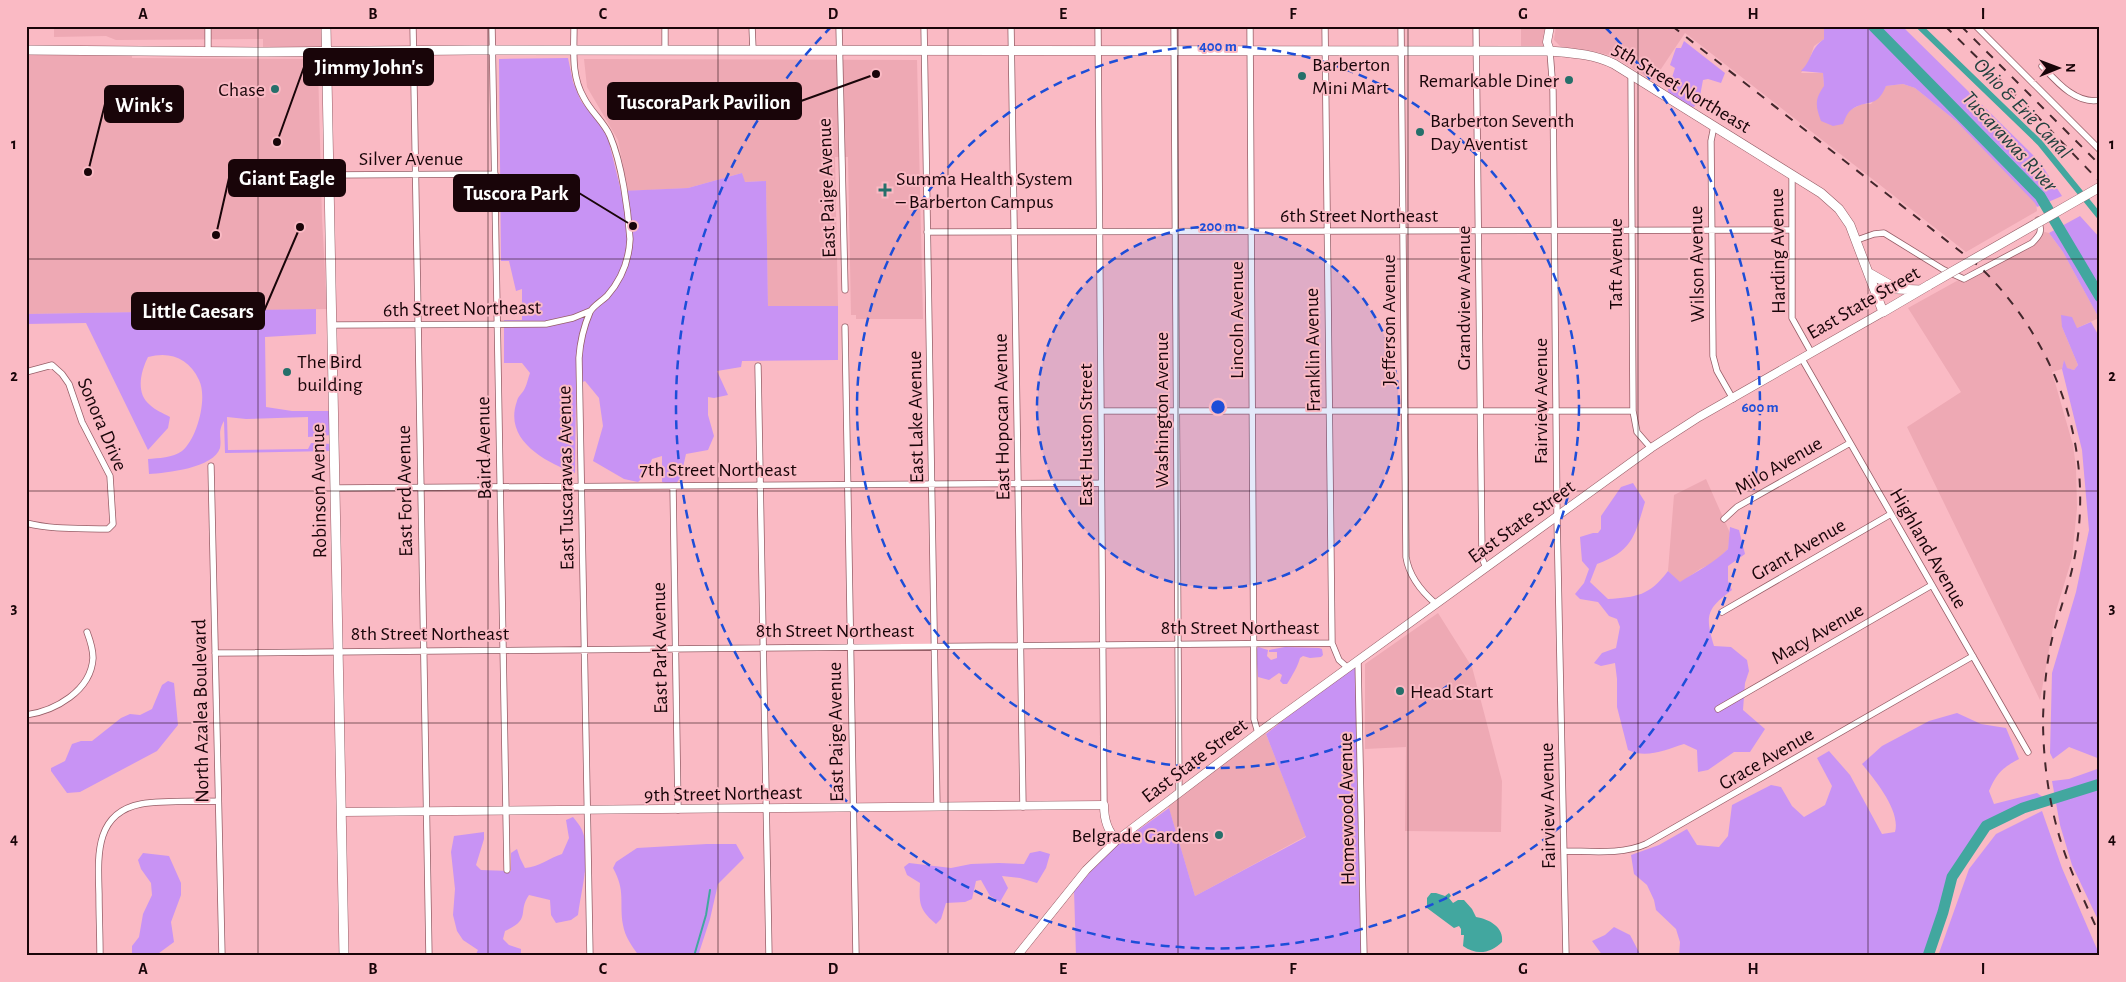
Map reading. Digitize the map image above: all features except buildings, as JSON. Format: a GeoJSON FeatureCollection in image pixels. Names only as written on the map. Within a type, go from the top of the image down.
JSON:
{"type":"FeatureCollection","features":[{"type":"Feature","properties":{"kind":"main road","name":"Robinson Avenue"},"geometry":{"type":"LineString","coordinates":[[326,26],[344,956]]}},
{"type":"Feature","properties":{"kind":"main road","name":"5th Street Northeast"},"geometry":{"type":"LineString","coordinates":[[26,50],[208,52],[493,50],[753,50],[839,52],[1550,51],[1592,55],[1614,64],[1631,74],[1821,193],[1835,205],[1850,225],[1857,240],[1883,312]]}},
{"type":"Feature","properties":{"kind":"main road","name":"East State Street"},"geometry":{"type":"LineString","coordinates":[[1883,312],[2100,187]]}},
{"type":"Feature","properties":{"kind":"main road"},"geometry":{"type":"LineString","coordinates":[[1869,273],[1897,289],[1921,290]]}},
{"type":"Feature","properties":{"kind":"street"},"geometry":{"type":"LineString","coordinates":[[208,26],[208,52]]}},
{"type":"Feature","properties":{"kind":"street","name":"East Ford Avenue"},"geometry":{"type":"LineString","coordinates":[[413,26],[429,956]]}},
{"type":"Feature","properties":{"kind":"street","name":"Baird Avenue"},"geometry":{"type":"LineString","coordinates":[[492,26],[507,870]]}},
{"type":"Feature","properties":{"kind":"street"},"geometry":{"type":"LineString","coordinates":[[574,26],[576,75],[580,90],[607,130],[616,153],[630,238],[630,249],[623,273],[607,295],[590,311]]}},
{"type":"Feature","properties":{"kind":"street"},"geometry":{"type":"LineString","coordinates":[[664,26],[665,51]]}},
{"type":"Feature","properties":{"kind":"street"},"geometry":{"type":"LineString","coordinates":[[752,26],[753,50]]}},
{"type":"Feature","properties":{"kind":"street","name":"East Paige Avenue"},"geometry":{"type":"LineString","coordinates":[[839,26],[845,290]]}},
{"type":"Feature","properties":{"kind":"street","name":"East Lake Avenue"},"geometry":{"type":"LineString","coordinates":[[924,26],[936,646],[937,808]]}},
{"type":"Feature","properties":{"kind":"street","name":"East Hopocan Avenue"},"geometry":{"type":"LineString","coordinates":[[1011,26],[1023,806]]}},
{"type":"Feature","properties":{"kind":"street","name":"East Huston Street"},"geometry":{"type":"LineString","coordinates":[[1098,26],[1104,805],[1105,821],[1108,829],[1117,840]]}},
{"type":"Feature","properties":{"kind":"street","name":"Washington Avenue"},"geometry":{"type":"LineString","coordinates":[[1174,26],[1179,793]]}},
{"type":"Feature","properties":{"kind":"street","name":"Lincoln Avenue"},"geometry":{"type":"LineString","coordinates":[[1250,26],[1253,643],[1254,719],[1258,733]]}},
{"type":"Feature","properties":{"kind":"street","name":"Franklin Avenue"},"geometry":{"type":"LineString","coordinates":[[1325,26],[1332,643],[1339,660],[1348,668]]}},
{"type":"Feature","properties":{"kind":"street","name":"Jefferson Avenue"},"geometry":{"type":"LineString","coordinates":[[1401,26],[1407,563],[1416,582],[1436,604]]}},
{"type":"Feature","properties":{"kind":"street","name":"Grandview Avenue"},"geometry":{"type":"LineString","coordinates":[[1476,26],[1482,558],[1486,568]]}},
{"type":"Feature","properties":{"kind":"street","name":"Fairview Avenue"},"geometry":{"type":"LineString","coordinates":[[1550,26],[1547,42],[1550,51],[1553,91],[1557,517],[1566,956]]}},
{"type":"Feature","properties":{"kind":"street"},"geometry":{"type":"LineString","coordinates":[[1976,26],[2100,150]]}},
{"type":"Feature","properties":{"kind":"street"},"geometry":{"type":"LineString","coordinates":[[2042,66],[2075,96],[2088,100],[2100,100]]}},
{"type":"Feature","properties":{"kind":"street","name":"Taft Avenue"},"geometry":{"type":"LineString","coordinates":[[1631,74],[1633,411],[1637,432],[1651,448]]}},
{"type":"Feature","properties":{"kind":"street","name":"Wilson Avenue"},"geometry":{"type":"LineString","coordinates":[[1714,126],[1710,142],[1713,356],[1717,371],[1733,399]]}},
{"type":"Feature","properties":{"kind":"street","name":"Silver Avenue"},"geometry":{"type":"LineString","coordinates":[[328,175],[495,174]]}},
{"type":"Feature","properties":{"kind":"street","name":"Harding Avenue"},"geometry":{"type":"LineString","coordinates":[[1792,175],[1792,318],[1811,352]]}},
{"type":"Feature","properties":{"kind":"street"},"geometry":{"type":"LineString","coordinates":[[1857,240],[1874,234],[1884,233],[1944,270],[1964,279],[2032,243],[2041,231],[2037,219]]}},
{"type":"Feature","properties":{"kind":"street","name":"6th Street Northeast"},"geometry":{"type":"LineString","coordinates":[[928,232],[1791,230]]}},
{"type":"Feature","properties":{"kind":"street","name":"6th Street Northeast"},"geometry":{"type":"LineString","coordinates":[[332,326],[546,324],[573,318],[590,311]]}},
{"type":"Feature","properties":{"kind":"street","name":"East Tuscarawas Avenue"},"geometry":{"type":"LineString","coordinates":[[590,311],[580,346],[579,358],[590,956]]}},
{"type":"Feature","properties":{"kind":"street","name":"East State Street"},"geometry":{"type":"LineString","coordinates":[[1017,956],[1080,876],[1117,840],[1258,733],[1651,448],[1699,417],[1883,312]]}},
{"type":"Feature","properties":{"kind":"street","name":"East Paige Avenue"},"geometry":{"type":"LineString","coordinates":[[845,327],[856,956]]}},
{"type":"Feature","properties":{"kind":"street","name":"Highland Avenue"},"geometry":{"type":"LineString","coordinates":[[1802,359],[2028,752]]}},
{"type":"Feature","properties":{"kind":"street","name":"Sonora Drive"},"geometry":{"type":"LineString","coordinates":[[26,372],[52,365],[69,384],[82,422],[110,476],[113,524],[108,529],[61,529],[26,523]]}},
{"type":"Feature","properties":{"kind":"street"},"geometry":{"type":"LineString","coordinates":[[758,366],[769,956]]}},
{"type":"Feature","properties":{"kind":"street"},"geometry":{"type":"LineString","coordinates":[[1102,411],[1633,411]]}},
{"type":"Feature","properties":{"kind":"street","name":"Milo Avenue"},"geometry":{"type":"LineString","coordinates":[[1724,519],[1737,508],[1850,443]]}},
{"type":"Feature","properties":{"kind":"street","name":"North Azalea Boulevard"},"geometry":{"type":"LineString","coordinates":[[211,466],[222,956]]}},
{"type":"Feature","properties":{"kind":"street","name":"7th Street Northeast"},"geometry":{"type":"LineString","coordinates":[[336,488],[1101,483]]}},
{"type":"Feature","properties":{"kind":"street","name":"East Park Avenue"},"geometry":{"type":"LineString","coordinates":[[674,486],[678,810]]}},
{"type":"Feature","properties":{"kind":"street","name":"Grant Avenue"},"geometry":{"type":"LineString","coordinates":[[1722,612],[1891,514]]}},
{"type":"Feature","properties":{"kind":"street","name":"Macy Avenue"},"geometry":{"type":"LineString","coordinates":[[1718,709],[1932,585]]}},
{"type":"Feature","properties":{"kind":"street"},"geometry":{"type":"LineString","coordinates":[[26,715],[43,711],[59,704],[75,692],[83,682],[92,665],[93,658],[87,632]]}},
{"type":"Feature","properties":{"kind":"street","name":"8th Street Northeast"},"geometry":{"type":"LineString","coordinates":[[215,653],[339,650],[1332,643]]}},
{"type":"Feature","properties":{"kind":"street","name":"Grace Avenue"},"geometry":{"type":"LineString","coordinates":[[1564,851],[1633,850],[1646,844],[1973,656]]}},
{"type":"Feature","properties":{"kind":"street","name":"Homewood Avenue"},"geometry":{"type":"LineString","coordinates":[[1358,661],[1364,956]]}},
{"type":"Feature","properties":{"kind":"street"},"geometry":{"type":"LineString","coordinates":[[100,956],[98,858],[102,836],[112,820],[121,812],[140,804],[218,801]]}},
{"type":"Feature","properties":{"kind":"street","name":"9th Street Northeast"},"geometry":{"type":"LineString","coordinates":[[342,812],[1104,805]]}},
{"type":"Feature","properties":{"kind":"shaded area"},"geometry":{"type":"Polygon","coordinates":[[[54,26],[326,26],[327,51],[263,52],[263,39],[116,40],[106,36],[54,37],[54,26]]]}},
{"type":"Feature","properties":{"kind":"shaded area"},"geometry":{"type":"Polygon","coordinates":[[[1521,26],[1549,26],[1547,50],[1521,50],[1521,26]]]}},
{"type":"Feature","properties":{"kind":"shaded area"},"geometry":{"type":"Polygon","coordinates":[[[1556,26],[1824,26],[1824,39],[1814,46],[1808,64],[1801,73],[1823,73],[1824,86],[1850,110],[1862,104],[1871,104],[1886,86],[1903,84],[1915,88],[1956,121],[2036,203],[2037,211],[1966,252],[1685,33],[1653,81],[1613,56],[1592,51],[1562,48],[1554,40],[1556,26]]]}},
{"type":"Feature","properties":{"kind":"shaded area"},"geometry":{"type":"Polygon","coordinates":[[[1824,26],[1902,26],[2039,161],[2062,196],[2037,207],[1956,121],[1915,88],[1903,84],[1886,86],[1875,101],[1851,110],[1843,124],[1833,126],[1821,121],[1817,102],[1824,86],[1823,73],[1801,71],[1813,51],[1824,39],[1824,26]]]}},
{"type":"Feature","properties":{"kind":"shaded area"},"geometry":{"type":"Polygon","coordinates":[[[1684,41],[1725,73],[1721,83],[1708,79],[1703,80],[1700,96],[1694,107],[1688,106],[1669,94],[1668,90],[1675,68],[1670,65],[1676,48],[1681,48],[1684,41]]]}},
{"type":"Feature","properties":{"kind":"shaded area"},"geometry":{"type":"Polygon","coordinates":[[[26,50],[132,51],[132,58],[309,59],[315,61],[318,67],[322,218],[327,309],[26,314],[26,50]]]}},
{"type":"Feature","properties":{"kind":"shaded area"},"geometry":{"type":"Polygon","coordinates":[[[568,58],[573,82],[581,101],[607,134],[621,191],[688,188],[742,173],[745,182],[766,181],[768,306],[838,306],[838,360],[742,361],[741,367],[717,371],[728,395],[714,398],[708,397],[708,415],[714,436],[708,450],[686,454],[681,476],[675,486],[662,482],[662,456],[652,459],[646,475],[638,482],[624,479],[593,461],[603,426],[599,398],[585,381],[576,385],[575,473],[540,456],[521,438],[516,427],[514,415],[517,401],[525,388],[530,373],[522,363],[504,363],[504,320],[522,320],[522,289],[516,291],[509,261],[501,261],[499,59],[568,58]]]}},
{"type":"Feature","properties":{"kind":"shaded area","name":"Summa Health System – Barberton Campus"},"geometry":{"type":"Polygon","coordinates":[[[584,59],[917,60],[923,319],[856,319],[856,315],[851,315],[848,157],[835,157],[838,306],[768,307],[766,181],[744,182],[742,173],[688,188],[628,191],[618,140],[587,87],[584,59]]]}},
{"type":"Feature","properties":{"kind":"shaded area"},"geometry":{"type":"Polygon","coordinates":[[[2080,216],[2100,238],[2100,320],[2063,252],[2049,233],[2080,216]]]}},
{"type":"Feature","properties":{"kind":"shaded area"},"geometry":{"type":"Polygon","coordinates":[[[2045,232],[2049,233],[2063,252],[2099,318],[2077,328],[2062,327],[2078,365],[2074,370],[2066,368],[2064,361],[2062,369],[2052,372],[2073,445],[2076,467],[2077,508],[2072,558],[2056,611],[2040,700],[1907,427],[1961,392],[1908,308],[2045,232]]]}},
{"type":"Feature","properties":{"kind":"shaded area"},"geometry":{"type":"Polygon","coordinates":[[[316,309],[316,334],[265,337],[266,407],[292,411],[331,411],[331,435],[308,437],[308,417],[246,419],[227,417],[228,450],[308,449],[311,443],[332,444],[331,451],[225,453],[224,421],[220,432],[220,448],[216,455],[209,460],[189,468],[149,474],[148,459],[170,456],[182,451],[192,437],[200,418],[202,407],[201,388],[195,372],[178,358],[164,355],[148,357],[142,375],[142,394],[152,407],[170,417],[168,428],[148,450],[86,323],[26,324],[26,314],[316,309]]]}},
{"type":"Feature","properties":{"kind":"shaded area"},"geometry":{"type":"Polygon","coordinates":[[[2061,315],[2072,317],[2077,328],[2091,322],[2100,338],[2100,759],[2069,747],[2053,759],[2050,753],[2052,673],[2076,592],[2089,530],[2082,450],[2062,369],[2064,360],[2067,368],[2074,370],[2078,365],[2062,327],[2061,315]]]}},
{"type":"Feature","properties":{"kind":"shaded area"},"geometry":{"type":"Polygon","coordinates":[[[1706,479],[1730,533],[1728,549],[1715,562],[1700,569],[1680,583],[1668,571],[1674,495],[1706,479]]]}},
{"type":"Feature","properties":{"kind":"shaded area"},"geometry":{"type":"Polygon","coordinates":[[[1633,483],[1645,502],[1635,533],[1618,553],[1597,564],[1590,582],[1608,599],[1642,594],[1655,586],[1668,571],[1680,582],[1711,563],[1728,549],[1730,527],[1739,530],[1745,554],[1728,566],[1728,581],[1732,590],[1713,608],[1710,614],[1709,627],[1714,646],[1731,647],[1747,660],[1749,671],[1745,683],[1743,710],[1765,729],[1750,752],[1734,752],[1708,770],[1698,772],[1697,750],[1684,744],[1649,754],[1635,753],[1628,750],[1617,707],[1615,663],[1601,666],[1594,663],[1602,653],[1616,648],[1620,627],[1617,619],[1609,616],[1598,602],[1580,599],[1575,594],[1584,583],[1589,569],[1582,561],[1580,537],[1598,533],[1601,529],[1601,516],[1621,487],[1633,483]]]}},
{"type":"Feature","properties":{"kind":"shaded area"},"geometry":{"type":"Polygon","coordinates":[[[1438,613],[1472,667],[1502,781],[1501,832],[1405,831],[1406,747],[1365,749],[1365,664],[1438,613]]]}},
{"type":"Feature","properties":{"kind":"shaded area"},"geometry":{"type":"Polygon","coordinates":[[[1258,647],[1268,650],[1267,656],[1271,660],[1277,658],[1277,652],[1269,652],[1269,650],[1285,647],[1319,648],[1322,649],[1323,655],[1321,657],[1310,658],[1303,656],[1300,658],[1287,684],[1283,684],[1280,681],[1282,675],[1279,673],[1269,680],[1258,677],[1256,651],[1258,647]]]}},
{"type":"Feature","properties":{"kind":"shaded area"},"geometry":{"type":"Polygon","coordinates":[[[1358,661],[1364,956],[1076,956],[1074,890],[1109,851],[1169,808],[1195,896],[1306,837],[1266,734],[1358,661]]]}},
{"type":"Feature","properties":{"kind":"shaded area"},"geometry":{"type":"Polygon","coordinates":[[[168,681],[174,683],[178,725],[157,751],[80,792],[67,793],[51,771],[51,768],[65,761],[72,744],[81,741],[92,741],[121,718],[130,714],[140,715],[152,709],[162,685],[168,681]]]}},
{"type":"Feature","properties":{"kind":"shaded area"},"geometry":{"type":"Polygon","coordinates":[[[1957,713],[1981,724],[2006,728],[2019,759],[2004,768],[1995,780],[1989,791],[1994,804],[2037,793],[2047,800],[2023,808],[1986,826],[1952,877],[1943,912],[1928,956],[1679,956],[1680,942],[1676,929],[1656,910],[1654,900],[1647,885],[1634,874],[1631,855],[1659,845],[1687,829],[1697,845],[1719,847],[1728,836],[1732,805],[1771,785],[1781,787],[1792,806],[1804,817],[1825,805],[1832,786],[1817,758],[1829,751],[1850,775],[1882,834],[1895,832],[1896,824],[1891,805],[1862,764],[1882,746],[1929,721],[1957,713]]]}},
{"type":"Feature","properties":{"kind":"shaded area"},"geometry":{"type":"Polygon","coordinates":[[[1264,729],[1306,836],[1195,896],[1167,802],[1264,729]]]}},
{"type":"Feature","properties":{"kind":"shaded area"},"geometry":{"type":"Polygon","coordinates":[[[2100,768],[2100,924],[2072,865],[2060,825],[2052,781],[2069,779],[2100,768]]]}},
{"type":"Feature","properties":{"kind":"shaded area"},"geometry":{"type":"Polygon","coordinates":[[[2042,811],[2062,868],[2100,956],[1938,956],[1969,869],[1996,834],[2042,811]]]}},
{"type":"Feature","properties":{"kind":"shaded area"},"geometry":{"type":"Polygon","coordinates":[[[573,817],[582,830],[586,850],[585,872],[578,915],[571,920],[556,923],[551,915],[550,900],[529,895],[521,919],[513,927],[505,931],[503,939],[509,945],[521,949],[521,956],[475,956],[478,950],[463,940],[457,931],[453,915],[455,889],[451,852],[454,836],[484,832],[484,839],[476,865],[481,870],[511,871],[511,853],[517,849],[525,868],[535,866],[562,854],[569,838],[566,820],[573,817]]]}},
{"type":"Feature","properties":{"kind":"shaded area"},"geometry":{"type":"Polygon","coordinates":[[[736,844],[744,858],[718,884],[710,919],[698,956],[639,956],[624,929],[621,890],[613,868],[616,862],[637,848],[736,844]]]}},
{"type":"Feature","properties":{"kind":"shaded area"},"geometry":{"type":"Polygon","coordinates":[[[1040,851],[1050,854],[1046,868],[1037,883],[1020,878],[1002,876],[1008,888],[1000,902],[990,896],[981,880],[976,881],[972,899],[965,902],[946,903],[941,919],[936,924],[921,906],[920,883],[907,875],[904,867],[909,863],[951,868],[971,864],[1024,864],[1030,853],[1040,851]]]}},
{"type":"Feature","properties":{"kind":"shaded area"},"geometry":{"type":"Polygon","coordinates":[[[143,853],[169,856],[181,883],[181,895],[171,922],[174,942],[155,956],[132,956],[132,946],[139,937],[143,914],[152,895],[151,883],[141,869],[138,860],[143,853]]]}},
{"type":"Feature","properties":{"kind":"shaded area"},"geometry":{"type":"Polygon","coordinates":[[[1614,927],[1630,935],[1641,956],[1603,956],[1592,941],[1605,935],[1614,927]]]}},
{"type":"Feature","properties":{"kind":"water"},"geometry":{"type":"Polygon","coordinates":[[[1431,893],[1445,896],[1449,893],[1451,896],[1449,898],[1453,903],[1458,900],[1464,900],[1476,917],[1490,922],[1498,928],[1501,932],[1502,942],[1493,949],[1484,952],[1473,951],[1463,946],[1464,935],[1461,935],[1459,926],[1454,928],[1427,908],[1427,898],[1431,893]]]}},
{"type":"Feature","properties":{"kind":"waterway","name":"Tuscarawas River"},"geometry":{"type":"LineString","coordinates":[[1873,26],[2040,196],[2100,297]]}},
{"type":"Feature","properties":{"kind":"waterway","name":"Ohio & Erie Canal"},"geometry":{"type":"LineString","coordinates":[[1919,26],[2040,143],[2100,217]]}},
{"type":"Feature","properties":{"kind":"waterway","name":"Tuscarawas River"},"geometry":{"type":"LineString","coordinates":[[1928,956],[1943,912],[1952,877],[1986,826],[2023,808],[2100,784]]}},
{"type":"Feature","properties":{"kind":"waterway"},"geometry":{"type":"LineString","coordinates":[[694,956],[706,915],[710,890]]}},
{"type":"Feature","properties":{"kind":"railway"},"geometry":{"type":"LineString","coordinates":[[1672,26],[1979,266],[2006,296],[2029,328],[2048,362],[2063,398],[2074,436],[2079,475],[2080,515],[2073,566],[2052,639],[2047,669],[2043,718],[2044,750],[2050,799],[2062,845],[2100,936]]}},
{"type":"Feature","properties":{"kind":"railway"},"geometry":{"type":"LineString","coordinates":[[1945,26],[2037,116],[2100,182]]}},
{"type":"Feature","properties":{"kind":"railway"},"geometry":{"type":"LineString","coordinates":[[1961,26],[2100,165]]}},
{"type":"Feature","properties":{"kind":"place","name":"TuscoraPark Pavilion"},"geometry":{"type":"Point","coordinates":[876,74]}},
{"type":"Feature","properties":{"kind":"place","name":"Barberton Mini Mart"},"geometry":{"type":"Point","coordinates":[1302,76]}},
{"type":"Feature","properties":{"kind":"place","name":"Remarkable Diner"},"geometry":{"type":"Point","coordinates":[1569,80]}},
{"type":"Feature","properties":{"kind":"place","name":"Chase"},"geometry":{"type":"Point","coordinates":[275,89]}},
{"type":"Feature","properties":{"kind":"place","name":"Barberton Seventh Day Aventist"},"geometry":{"type":"Point","coordinates":[1420,132]}},
{"type":"Feature","properties":{"kind":"place","name":"Jimmy John's"},"geometry":{"type":"Point","coordinates":[277,142]}},
{"type":"Feature","properties":{"kind":"place","name":"Wink's"},"geometry":{"type":"Point","coordinates":[88,172]}},
{"type":"Feature","properties":{"kind":"place","name":"Summa Health System – Barberton Campus"},"geometry":{"type":"Point","coordinates":[885,190]}},
{"type":"Feature","properties":{"kind":"place","name":"Tuscora Park"},"geometry":{"type":"Point","coordinates":[633,226]}},
{"type":"Feature","properties":{"kind":"place","name":"Little Caesars"},"geometry":{"type":"Point","coordinates":[300,227]}},
{"type":"Feature","properties":{"kind":"place","name":"Giant Eagle"},"geometry":{"type":"Point","coordinates":[216,235]}},
{"type":"Feature","properties":{"kind":"place","name":"The Bird building"},"geometry":{"type":"Point","coordinates":[287,372]}},
{"type":"Feature","properties":{"kind":"place","name":"Head Start"},"geometry":{"type":"Point","coordinates":[1400,691]}},
{"type":"Feature","properties":{"kind":"place","name":"Belgrade Gardens"},"geometry":{"type":"Point","coordinates":[1219,835]}}]}
